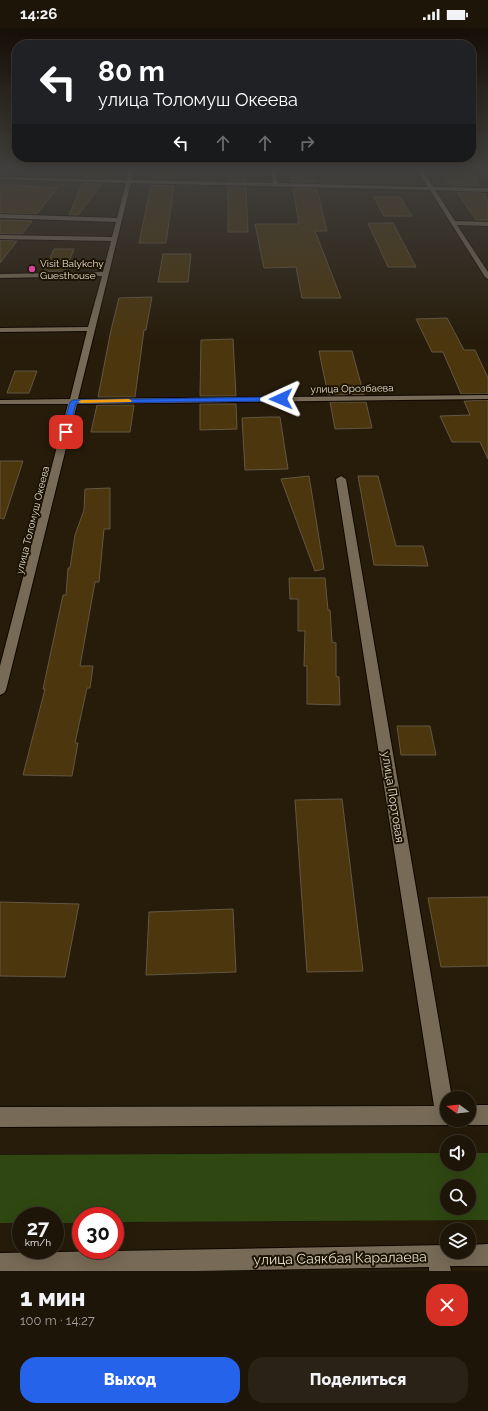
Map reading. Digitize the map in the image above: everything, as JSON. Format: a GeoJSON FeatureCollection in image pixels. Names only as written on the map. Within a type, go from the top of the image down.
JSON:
{"type":"FeatureCollection","features":[{"type":"Feature","properties":{"kind":"street","name":"улица Толомуш Океева"},"geometry":{"type":"LineString","coordinates":[[0,690],[117,226]]}},
{"type":"Feature","properties":{"kind":"street"},"geometry":{"type":"LineString","coordinates":[[455,226],[488,277]]}},
{"type":"Feature","properties":{"kind":"street"},"geometry":{"type":"LineString","coordinates":[[0,236],[114,239]]}},
{"type":"Feature","properties":{"kind":"street"},"geometry":{"type":"LineString","coordinates":[[0,276],[106,274]]}},
{"type":"Feature","properties":{"kind":"street"},"geometry":{"type":"LineString","coordinates":[[0,330],[92,329]]}},
{"type":"Feature","properties":{"kind":"street","name":"улица Орозбаева"},"geometry":{"type":"LineString","coordinates":[[0,402],[488,397]]}},
{"type":"Feature","properties":{"kind":"street","name":"улица Портовая"},"geometry":{"type":"LineString","coordinates":[[341,479],[442,1091]]}},
{"type":"Feature","properties":{"kind":"street"},"geometry":{"type":"LineString","coordinates":[[476,1115],[488,1114]]}},
{"type":"Feature","properties":{"kind":"street"},"geometry":{"type":"LineString","coordinates":[[0,1117],[440,1115]]}},
{"type":"Feature","properties":{"kind":"street","name":"улица Саякбая Каралаева"},"geometry":{"type":"LineString","coordinates":[[0,1264],[439,1263],[488,1255]]}},
{"type":"Feature","properties":{"kind":"green space"},"geometry":{"type":"Polygon","coordinates":[[[440,1153],[440,1171],[476,1171],[476,1153],[488,1153],[488,1220],[124,1222],[124,1207],[72,1207],[72,1223],[64,1223],[64,1207],[12,1207],[12,1223],[0,1223],[0,1155],[440,1153]]]}},
{"type":"Feature","properties":{"kind":"building"},"geometry":{"type":"Polygon","coordinates":[[[0,226],[28,226],[22,234],[0,234],[0,226]]]}},
{"type":"Feature","properties":{"kind":"building"},"geometry":{"type":"Polygon","coordinates":[[[143,226],[168,226],[166,243],[139,243],[143,226]]]}},
{"type":"Feature","properties":{"kind":"building"},"geometry":{"type":"Polygon","coordinates":[[[228,226],[248,226],[248,232],[228,232],[228,226]]]}},
{"type":"Feature","properties":{"kind":"building"},"geometry":{"type":"Polygon","coordinates":[[[255,226],[326,226],[327,231],[315,231],[341,298],[302,298],[296,267],[264,268],[255,226]]]}},
{"type":"Feature","properties":{"kind":"building"},"geometry":{"type":"Polygon","coordinates":[[[369,226],[395,226],[416,267],[388,267],[369,226]]]}},
{"type":"Feature","properties":{"kind":"building"},"geometry":{"type":"Polygon","coordinates":[[[0,240],[17,241],[0,263],[0,240]]]}},
{"type":"Feature","properties":{"kind":"building"},"geometry":{"type":"Polygon","coordinates":[[[54,249],[74,249],[65,271],[44,272],[54,249]]]}},
{"type":"Feature","properties":{"kind":"building"},"geometry":{"type":"Polygon","coordinates":[[[163,254],[191,254],[188,282],[158,282],[163,254]]]}},
{"type":"Feature","properties":{"kind":"building"},"geometry":{"type":"Polygon","coordinates":[[[152,297],[146,330],[144,330],[135,397],[98,397],[119,298],[152,297]]]}},
{"type":"Feature","properties":{"kind":"building"},"geometry":{"type":"Polygon","coordinates":[[[447,318],[464,350],[475,350],[488,378],[488,394],[461,394],[443,352],[432,352],[416,319],[447,318]]]}},
{"type":"Feature","properties":{"kind":"building"},"geometry":{"type":"Polygon","coordinates":[[[233,339],[236,396],[200,396],[201,340],[233,339]]]}},
{"type":"Feature","properties":{"kind":"building"},"geometry":{"type":"Polygon","coordinates":[[[319,351],[352,351],[364,395],[328,395],[319,351]]]}},
{"type":"Feature","properties":{"kind":"building"},"geometry":{"type":"Polygon","coordinates":[[[15,371],[37,371],[29,393],[7,393],[15,371]]]}},
{"type":"Feature","properties":{"kind":"building"},"geometry":{"type":"Polygon","coordinates":[[[488,400],[488,459],[480,442],[452,442],[440,416],[470,415],[464,401],[488,400]]]}},
{"type":"Feature","properties":{"kind":"building"},"geometry":{"type":"Polygon","coordinates":[[[330,402],[366,402],[372,428],[335,429],[330,402]]]}},
{"type":"Feature","properties":{"kind":"building"},"geometry":{"type":"Polygon","coordinates":[[[200,404],[236,404],[237,429],[200,430],[200,404]]]}},
{"type":"Feature","properties":{"kind":"building"},"geometry":{"type":"Polygon","coordinates":[[[97,405],[134,405],[130,432],[91,432],[97,405]]]}},
{"type":"Feature","properties":{"kind":"building"},"geometry":{"type":"Polygon","coordinates":[[[280,417],[288,469],[245,470],[242,418],[280,417]]]}},
{"type":"Feature","properties":{"kind":"building"},"geometry":{"type":"Polygon","coordinates":[[[0,461],[23,461],[4,519],[0,518],[0,461]]]}},
{"type":"Feature","properties":{"kind":"building"},"geometry":{"type":"Polygon","coordinates":[[[309,476],[324,569],[315,571],[281,479],[309,476]]]}},
{"type":"Feature","properties":{"kind":"building"},"geometry":{"type":"Polygon","coordinates":[[[358,476],[378,476],[396,546],[423,546],[428,566],[374,565],[358,476]]]}},
{"type":"Feature","properties":{"kind":"building"},"geometry":{"type":"Polygon","coordinates":[[[110,488],[110,529],[104,529],[99,582],[95,582],[80,666],[93,666],[90,688],[87,688],[75,743],[78,743],[72,776],[23,775],[45,689],[43,689],[63,595],[66,595],[68,568],[70,568],[75,535],[84,510],[85,489],[110,488]]]}},
{"type":"Feature","properties":{"kind":"building"},"geometry":{"type":"Polygon","coordinates":[[[289,578],[325,578],[328,610],[330,610],[332,642],[336,643],[336,676],[339,677],[340,705],[307,704],[307,666],[304,666],[305,631],[298,631],[298,599],[290,599],[289,578]]]}},
{"type":"Feature","properties":{"kind":"building"},"geometry":{"type":"Polygon","coordinates":[[[397,726],[430,726],[436,755],[401,755],[397,726]]]}},
{"type":"Feature","properties":{"kind":"building"},"geometry":{"type":"Polygon","coordinates":[[[342,799],[363,971],[307,972],[295,800],[342,799]]]}},
{"type":"Feature","properties":{"kind":"building"},"geometry":{"type":"Polygon","coordinates":[[[488,897],[488,966],[441,967],[428,898],[488,897]]]}},
{"type":"Feature","properties":{"kind":"building"},"geometry":{"type":"Polygon","coordinates":[[[0,902],[79,904],[65,977],[0,976],[0,902]]]}},
{"type":"Feature","properties":{"kind":"building"},"geometry":{"type":"Polygon","coordinates":[[[233,909],[236,972],[146,975],[149,912],[233,909]]]}},
{"type":"Feature","properties":{"kind":"slow traffic"},"geometry":{"type":"LineString","coordinates":[[81,402],[129,401]]}},
{"type":"Feature","properties":{"kind":"place","name":"Visit Balykchy Guesthouse"},"geometry":{"type":"Point","coordinates":[32,269]}},
{"type":"Feature","properties":{"kind":"route"},"geometry":{"type":"LineString","coordinates":[[66,432],[73,402],[281,399]]}}]}
